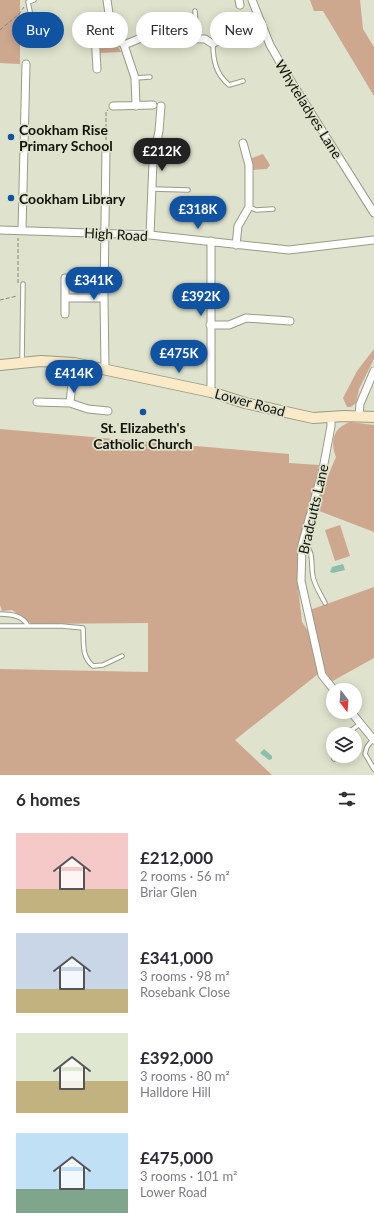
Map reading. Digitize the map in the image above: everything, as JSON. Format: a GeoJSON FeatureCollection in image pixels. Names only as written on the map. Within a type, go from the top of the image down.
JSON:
{"type":"FeatureCollection","features":[{"type":"Feature","properties":{"kind":"street"},"geometry":{"type":"LineString","coordinates":[[107,0],[109,12]]}},
{"type":"Feature","properties":{"kind":"street","name":"Whyteladyes Lane"},"geometry":{"type":"LineString","coordinates":[[252,0],[270,45],[374,213]]}},
{"type":"Feature","properties":{"kind":"street"},"geometry":{"type":"LineString","coordinates":[[96,48],[97,69]]}},
{"type":"Feature","properties":{"kind":"street"},"geometry":{"type":"LineString","coordinates":[[125,48],[135,78],[136,106]]}},
{"type":"Feature","properties":{"kind":"street"},"geometry":{"type":"LineString","coordinates":[[20,230],[25,131],[26,64]]}},
{"type":"Feature","properties":{"kind":"street"},"geometry":{"type":"LineString","coordinates":[[113,106],[153,105]]}},
{"type":"Feature","properties":{"kind":"street"},"geometry":{"type":"LineString","coordinates":[[150,235],[153,161],[159,131],[160,106]]}},
{"type":"Feature","properties":{"kind":"street"},"geometry":{"type":"LineString","coordinates":[[236,245],[238,226],[249,207],[249,165],[243,143]]}},
{"type":"Feature","properties":{"kind":"street"},"geometry":{"type":"LineString","coordinates":[[105,368],[104,233],[106,146]]}},
{"type":"Feature","properties":{"kind":"street","name":"High Road"},"geometry":{"type":"LineString","coordinates":[[0,230],[150,235],[289,250],[374,240]]}},
{"type":"Feature","properties":{"kind":"street"},"geometry":{"type":"LineString","coordinates":[[211,241],[211,392]]}},
{"type":"Feature","properties":{"kind":"street"},"geometry":{"type":"LineString","coordinates":[[65,314],[66,278]]}},
{"type":"Feature","properties":{"kind":"street"},"geometry":{"type":"LineString","coordinates":[[66,298],[104,298]]}},
{"type":"Feature","properties":{"kind":"street"},"geometry":{"type":"LineString","coordinates":[[210,325],[229,325],[246,318],[290,321]]}},
{"type":"Feature","properties":{"kind":"street","name":"Lower Road"},"geometry":{"type":"LineString","coordinates":[[0,365],[41,361],[74,363],[105,368],[211,392],[245,403],[313,418],[359,416],[374,417]]}},
{"type":"Feature","properties":{"kind":"street"},"geometry":{"type":"LineString","coordinates":[[70,403],[74,363]]}},
{"type":"Feature","properties":{"kind":"street"},"geometry":{"type":"LineString","coordinates":[[359,416],[360,404],[374,371]]}},
{"type":"Feature","properties":{"kind":"street"},"geometry":{"type":"LineString","coordinates":[[37,402],[70,403],[88,409],[108,411]]}},
{"type":"Feature","properties":{"kind":"street","name":"Bradcutts Lane"},"geometry":{"type":"LineString","coordinates":[[328,683],[322,675],[301,581],[303,541],[323,469],[331,426],[331,418]]}},
{"type":"Feature","properties":{"kind":"street"},"geometry":{"type":"LineString","coordinates":[[356,719],[374,740]]}},
{"type":"Feature","properties":{"kind":"lane"},"geometry":{"type":"LineString","coordinates":[[30,12],[28,2],[34,0]]}},
{"type":"Feature","properties":{"kind":"lane"},"geometry":{"type":"LineString","coordinates":[[213,48],[213,55],[220,78],[229,85],[243,81]]}},
{"type":"Feature","properties":{"kind":"lane"},"geometry":{"type":"LineString","coordinates":[[135,78],[150,77]]}},
{"type":"Feature","properties":{"kind":"lane"},"geometry":{"type":"LineString","coordinates":[[25,131],[62,130]]}},
{"type":"Feature","properties":{"kind":"lane"},"geometry":{"type":"LineString","coordinates":[[152,189],[188,190]]}},
{"type":"Feature","properties":{"kind":"lane"},"geometry":{"type":"LineString","coordinates":[[249,207],[256,210],[274,209]]}},
{"type":"Feature","properties":{"kind":"lane"},"geometry":{"type":"LineString","coordinates":[[22,284],[22,362]]}},
{"type":"Feature","properties":{"kind":"lane"},"geometry":{"type":"LineString","coordinates":[[303,541],[310,549],[313,557],[313,578],[325,603]]}},
{"type":"Feature","properties":{"kind":"lane"},"geometry":{"type":"LineString","coordinates":[[0,614],[13,614],[28,626]]}},
{"type":"Feature","properties":{"kind":"lane"},"geometry":{"type":"LineString","coordinates":[[0,626],[83,628],[84,652],[87,660],[93,666],[103,666],[122,656]]}},
{"type":"Feature","properties":{"kind":"lane"},"geometry":{"type":"LineString","coordinates":[[356,727],[360,724]]}},
{"type":"Feature","properties":{"kind":"lane"},"geometry":{"type":"LineString","coordinates":[[374,740],[367,747],[365,754],[374,769]]}},
{"type":"Feature","properties":{"kind":"path"},"geometry":{"type":"LineString","coordinates":[[0,30],[19,14],[28,2]]}},
{"type":"Feature","properties":{"kind":"path"},"geometry":{"type":"LineString","coordinates":[[106,146],[106,111],[113,106]]}},
{"type":"Feature","properties":{"kind":"path"},"geometry":{"type":"LineString","coordinates":[[18,286],[20,230]]}},
{"type":"Feature","properties":{"kind":"path"},"geometry":{"type":"LineString","coordinates":[[0,300],[17,296],[18,291]]}},
{"type":"Feature","properties":{"kind":"shaded area"},"geometry":{"type":"Polygon","coordinates":[[[0,0],[20,0],[20,12],[12,12],[12,48],[20,48],[20,64],[0,63],[0,0]]]}},
{"type":"Feature","properties":{"kind":"shaded area"},"geometry":{"type":"Polygon","coordinates":[[[310,0],[360,0],[363,29],[374,47],[374,96],[323,11],[314,11],[310,0]]]}},
{"type":"Feature","properties":{"kind":"shaded area"},"geometry":{"type":"Polygon","coordinates":[[[100,48],[119,48],[121,52],[100,53],[100,48]]]}},
{"type":"Feature","properties":{"kind":"shaded area"},"geometry":{"type":"Polygon","coordinates":[[[263,154],[270,165],[267,169],[252,170],[252,158],[263,154]]]}},
{"type":"Feature","properties":{"kind":"shaded area"},"geometry":{"type":"Polygon","coordinates":[[[374,349],[374,359],[359,389],[356,403],[351,407],[347,407],[343,398],[357,371],[374,349]]]}},
{"type":"Feature","properties":{"kind":"shaded area"},"geometry":{"type":"Polygon","coordinates":[[[350,422],[374,425],[374,532],[314,509],[336,457],[333,446],[334,436],[340,428],[350,422]]]}},
{"type":"Feature","properties":{"kind":"shaded area"},"geometry":{"type":"Polygon","coordinates":[[[0,429],[289,454],[289,463],[319,465],[300,548],[297,578],[302,622],[308,631],[318,674],[235,740],[272,775],[0,775],[0,669],[148,672],[148,623],[32,624],[12,610],[2,611],[0,605],[0,429]]]}},
{"type":"Feature","properties":{"kind":"shaded area"},"geometry":{"type":"Polygon","coordinates":[[[340,525],[350,556],[335,561],[325,530],[340,525]]]}},
{"type":"Feature","properties":{"kind":"shaded area"},"geometry":{"type":"Polygon","coordinates":[[[343,564],[345,570],[333,573],[330,572],[332,567],[343,564]]]}},
{"type":"Feature","properties":{"kind":"shaded area"},"geometry":{"type":"Polygon","coordinates":[[[374,587],[374,658],[329,683],[307,611],[374,587]]]}},
{"type":"Feature","properties":{"kind":"shaded area"},"geometry":{"type":"Polygon","coordinates":[[[264,749],[272,756],[272,759],[269,760],[260,753],[264,749]]]}},
{"type":"Feature","properties":{"kind":"place","name":"Cookham Rise Primary School"},"geometry":{"type":"Point","coordinates":[11,137]}},
{"type":"Feature","properties":{"kind":"place","name":"Cookham Library"},"geometry":{"type":"Point","coordinates":[11,198]}},
{"type":"Feature","properties":{"kind":"place","name":"St. Elizabeth's Catholic Church"},"geometry":{"type":"Point","coordinates":[143,412]}}]}
